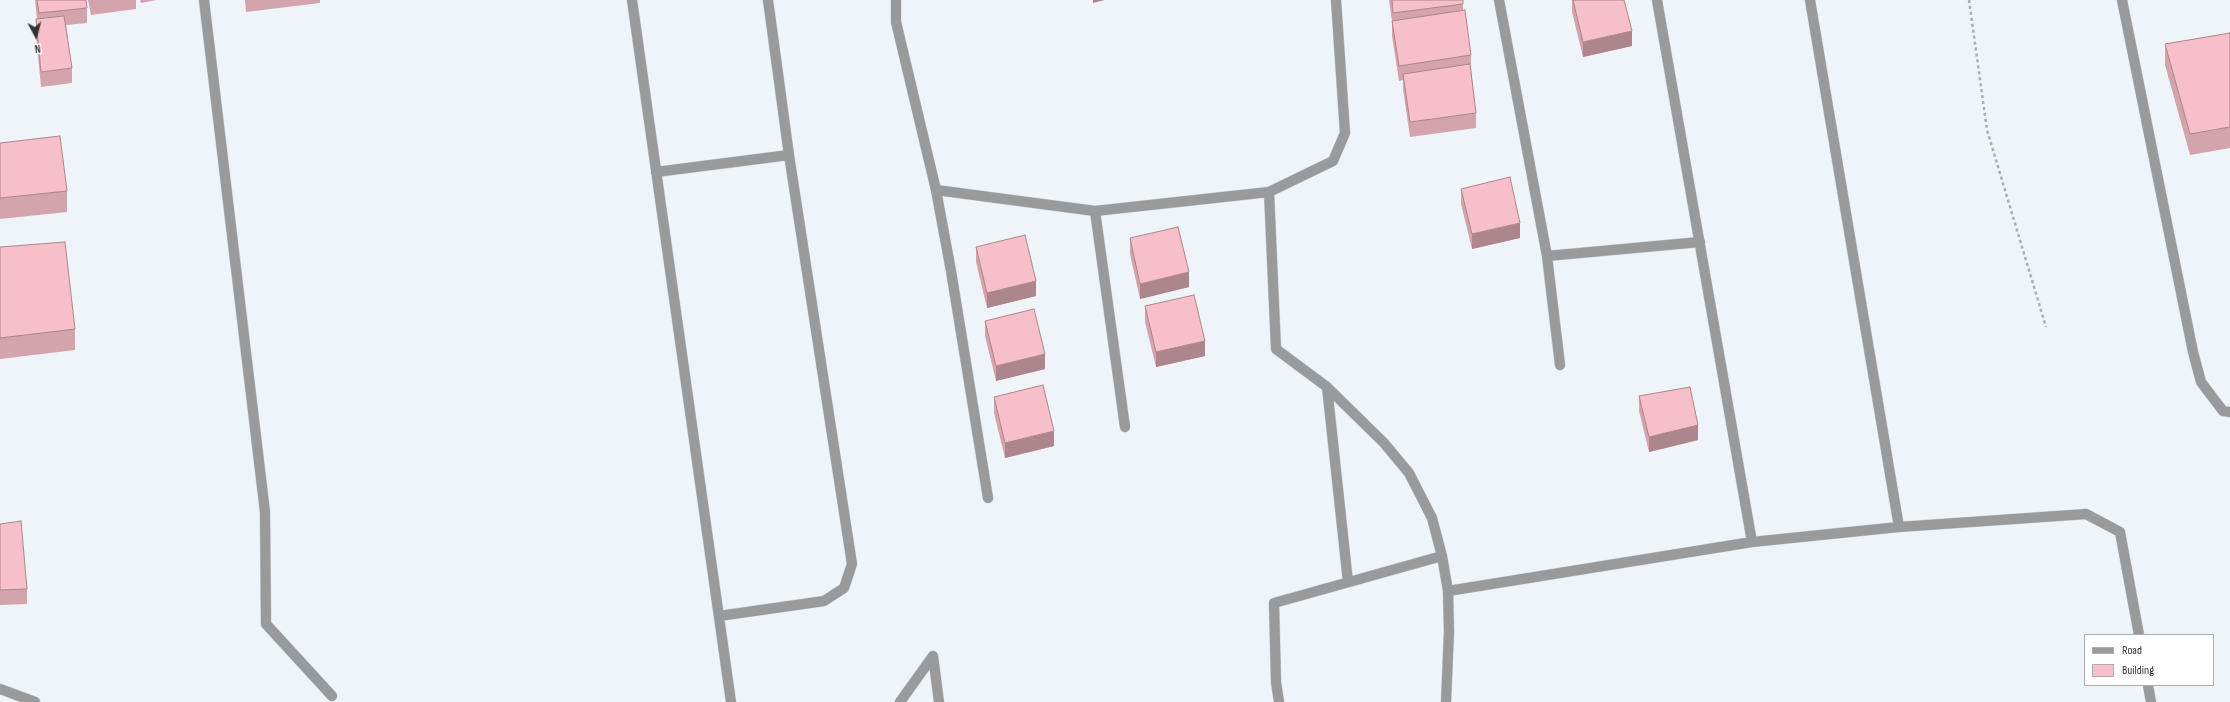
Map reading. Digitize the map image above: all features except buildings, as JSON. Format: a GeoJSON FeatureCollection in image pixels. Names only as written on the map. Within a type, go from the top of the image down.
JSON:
{"type":"FeatureCollection","features":[{"type":"Feature","properties":{"kind":"street"},"geometry":{"type":"LineString","coordinates":[[204,0],[265,512],[266,624],[332,696]]}},
{"type":"Feature","properties":{"kind":"street"},"geometry":{"type":"LineString","coordinates":[[632,0],[731,702]]}},
{"type":"Feature","properties":{"kind":"street"},"geometry":{"type":"LineString","coordinates":[[719,616],[824,601],[844,588],[852,564],[789,155],[768,0]]}},
{"type":"Feature","properties":{"kind":"street"},"geometry":{"type":"LineString","coordinates":[[896,0],[896,22],[936,190],[951,271],[988,498]]}},
{"type":"Feature","properties":{"kind":"street"},"geometry":{"type":"LineString","coordinates":[[936,190],[1096,211],[1269,192],[1333,161],[1345,134],[1336,0]]}},
{"type":"Feature","properties":{"kind":"street"},"geometry":{"type":"LineString","coordinates":[[1499,0],[1547,256],[1560,365]]}},
{"type":"Feature","properties":{"kind":"street"},"geometry":{"type":"LineString","coordinates":[[1657,0],[1752,542]]}},
{"type":"Feature","properties":{"kind":"street"},"geometry":{"type":"LineString","coordinates":[[1810,0],[1899,527]]}},
{"type":"Feature","properties":{"kind":"street"},"geometry":{"type":"LineString","coordinates":[[2122,0],[2193,352],[2201,382],[2223,411],[2230,412]]}},
{"type":"Feature","properties":{"kind":"street"},"geometry":{"type":"LineString","coordinates":[[656,172],[789,155]]}},
{"type":"Feature","properties":{"kind":"street"},"geometry":{"type":"LineString","coordinates":[[1269,192],[1276,349],[1327,387],[1384,443],[1409,473],[1432,518],[1442,556],[1448,591],[1449,631],[1446,702]]}},
{"type":"Feature","properties":{"kind":"street"},"geometry":{"type":"LineString","coordinates":[[1096,211],[1125,426]]}},
{"type":"Feature","properties":{"kind":"street"},"geometry":{"type":"LineString","coordinates":[[1547,256],[1700,242]]}},
{"type":"Feature","properties":{"kind":"street"},"geometry":{"type":"LineString","coordinates":[[1327,387],[1348,582]]}},
{"type":"Feature","properties":{"kind":"street"},"geometry":{"type":"LineString","coordinates":[[1448,591],[1752,542],[1899,527],[2086,514],[2120,532],[2139,634]]}},
{"type":"Feature","properties":{"kind":"street"},"geometry":{"type":"LineString","coordinates":[[1279,702],[1276,682],[1274,603],[1442,556]]}},
{"type":"Feature","properties":{"kind":"street"},"geometry":{"type":"LineString","coordinates":[[900,702],[932,656],[939,702]]}},
{"type":"Feature","properties":{"kind":"street"},"geometry":{"type":"LineString","coordinates":[[2148,686],[2151,702]]}},
{"type":"Feature","properties":{"kind":"street"},"geometry":{"type":"LineString","coordinates":[[0,689],[35,702]]}},
{"type":"Feature","properties":{"kind":"path"},"geometry":{"type":"LineString","coordinates":[[1969,0],[1987,130],[2046,327]]}}]}
